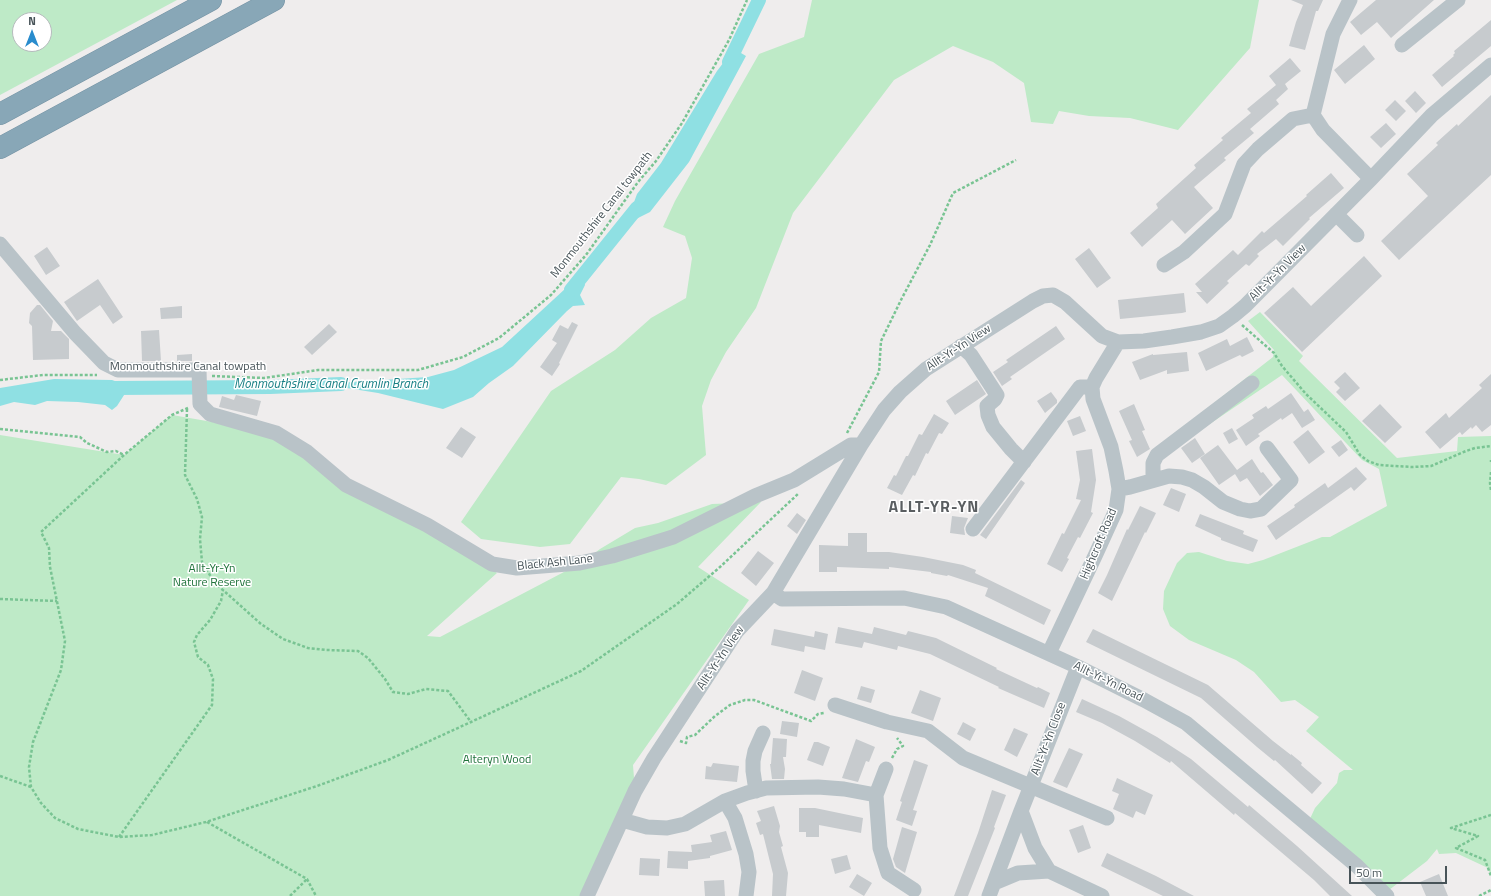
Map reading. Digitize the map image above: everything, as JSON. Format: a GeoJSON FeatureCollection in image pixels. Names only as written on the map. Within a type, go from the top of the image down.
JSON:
{"type":"FeatureCollection","features":[{"type":"Feature","properties":{"kind":"highway"},"geometry":{"type":"LineString","coordinates":[[0,114],[211,0]]}},
{"type":"Feature","properties":{"kind":"highway"},"geometry":{"type":"LineString","coordinates":[[0,148],[274,0]]}},
{"type":"Feature","properties":{"kind":"street"},"geometry":{"type":"LineString","coordinates":[[1350,0],[1333,34],[1313,116],[1323,130],[1372,179]]}},
{"type":"Feature","properties":{"kind":"street"},"geometry":{"type":"LineString","coordinates":[[1402,45],[1458,0]]}},
{"type":"Feature","properties":{"kind":"street","name":"Allt-Yr-Yn View"},"geometry":{"type":"LineString","coordinates":[[587,896],[639,784],[654,758],[736,631],[773,593],[856,445],[900,392],[926,369],[1043,296],[1053,295],[1065,302],[1102,336],[1118,342],[1144,341],[1201,332],[1219,326],[1233,316],[1372,179],[1432,115],[1491,65]]}},
{"type":"Feature","properties":{"kind":"street"},"geometry":{"type":"LineString","coordinates":[[1164,265],[1184,252],[1225,214],[1244,164],[1258,149],[1293,119],[1313,116]]}},
{"type":"Feature","properties":{"kind":"street"},"geometry":{"type":"LineString","coordinates":[[1336,214],[1357,235]]}},
{"type":"Feature","properties":{"kind":"street"},"geometry":{"type":"LineString","coordinates":[[0,244],[75,333],[104,363],[118,370],[199,370],[200,376],[196,404]]}},
{"type":"Feature","properties":{"kind":"street"},"geometry":{"type":"LineString","coordinates":[[973,529],[1080,387],[1092,386],[1118,342]]}},
{"type":"Feature","properties":{"kind":"street"},"geometry":{"type":"LineString","coordinates":[[961,346],[971,355],[997,395],[995,399],[987,406],[988,415],[993,426],[1011,449],[1024,462]]}},
{"type":"Feature","properties":{"kind":"street"},"geometry":{"type":"LineString","coordinates":[[1153,480],[1153,463],[1157,455],[1252,383]]}},
{"type":"Feature","properties":{"kind":"street","name":"Highcroft Road"},"geometry":{"type":"LineString","coordinates":[[1049,653],[1116,510],[1119,489],[1111,447],[1093,399],[1092,386]]}},
{"type":"Feature","properties":{"kind":"street","name":"Black Ash Lane"},"geometry":{"type":"LineString","coordinates":[[196,404],[210,414],[276,433],[307,452],[346,485],[427,526],[492,564],[517,568],[580,563],[612,556],[673,537],[755,496],[794,480],[856,445]]}},
{"type":"Feature","properties":{"kind":"street"},"geometry":{"type":"LineString","coordinates":[[1119,489],[1169,476],[1182,477],[1192,480],[1204,487],[1223,502],[1240,509],[1250,511],[1261,509],[1291,480],[1267,448]]}},
{"type":"Feature","properties":{"kind":"street","name":"Allt-Yr-Yn Road"},"geometry":{"type":"LineString","coordinates":[[773,593],[782,599],[904,598],[946,607],[1078,667],[1186,723],[1358,866],[1387,896]]}},
{"type":"Feature","properties":{"kind":"street","name":"Allt-Yr-Yn Close"},"geometry":{"type":"LineString","coordinates":[[992,889],[1078,667]]}},
{"type":"Feature","properties":{"kind":"street"},"geometry":{"type":"LineString","coordinates":[[831,709],[928,731],[963,758],[1107,818]]}},
{"type":"Feature","properties":{"kind":"street"},"geometry":{"type":"LineString","coordinates":[[756,791],[753,761],[755,751],[763,733]]}},
{"type":"Feature","properties":{"kind":"street"},"geometry":{"type":"LineString","coordinates":[[886,769],[876,795],[880,848],[888,873],[914,890]]}},
{"type":"Feature","properties":{"kind":"street"},"geometry":{"type":"LineString","coordinates":[[622,820],[647,827],[667,828],[685,824],[724,801],[756,791],[791,787],[844,789],[876,795]]}},
{"type":"Feature","properties":{"kind":"street"},"geometry":{"type":"LineString","coordinates":[[724,801],[735,818],[746,854],[749,872],[746,896]]}},
{"type":"Feature","properties":{"kind":"street"},"geometry":{"type":"LineString","coordinates":[[1021,811],[1035,848],[1049,871]]}},
{"type":"Feature","properties":{"kind":"street","name":"Allt-Yr-Yn Close"},"geometry":{"type":"LineString","coordinates":[[992,889],[1018,873],[1049,871],[1102,896]]}},
{"type":"Feature","properties":{"kind":"path","name":"Monmouthshire Canal towpath"},"geometry":{"type":"LineString","coordinates":[[200,376],[264,378],[318,370],[418,370],[462,357],[499,338],[551,295],[586,255],[638,182],[656,161],[682,123],[722,54],[747,0]]}},
{"type":"Feature","properties":{"kind":"path"},"geometry":{"type":"LineString","coordinates":[[856,445],[845,436],[879,372],[881,341],[930,245],[953,193],[1016,160]]}},
{"type":"Feature","properties":{"kind":"path"},"geometry":{"type":"LineString","coordinates":[[1233,316],[1274,353],[1291,378],[1346,432],[1360,455],[1368,462],[1379,465],[1412,467],[1432,466],[1475,448],[1491,446]]}},
{"type":"Feature","properties":{"kind":"path","name":"Monmouthshire Canal towpath"},"geometry":{"type":"LineString","coordinates":[[0,380],[43,375],[98,375]]}},
{"type":"Feature","properties":{"kind":"path"},"geometry":{"type":"LineString","coordinates":[[196,404],[172,415],[124,455],[41,532],[49,548],[50,567],[65,641],[61,670],[33,742],[29,767],[31,787],[41,803],[55,818],[78,829],[119,837],[152,834],[206,822],[316,786],[388,760],[581,671],[677,604],[720,567],[800,493]]}},
{"type":"Feature","properties":{"kind":"path"},"geometry":{"type":"LineString","coordinates":[[196,404],[185,475],[198,499],[202,517],[200,539],[202,562],[214,582],[261,624],[283,639],[308,648],[358,651],[368,658],[385,679],[393,692],[408,694],[426,689],[448,691],[471,722]]}},
{"type":"Feature","properties":{"kind":"path"},"geometry":{"type":"LineString","coordinates":[[0,429],[80,437],[87,443],[107,452],[116,451],[124,455]]}},
{"type":"Feature","properties":{"kind":"path"},"geometry":{"type":"LineString","coordinates":[[1491,472],[1491,491]]}},
{"type":"Feature","properties":{"kind":"path"},"geometry":{"type":"LineString","coordinates":[[119,837],[212,705],[213,679],[208,666],[198,656],[194,642],[197,635],[210,620],[221,601],[223,590]]}},
{"type":"Feature","properties":{"kind":"path"},"geometry":{"type":"LineString","coordinates":[[0,599],[58,601]]}},
{"type":"Feature","properties":{"kind":"path"},"geometry":{"type":"LineString","coordinates":[[668,738],[686,743],[687,737],[695,734],[725,708],[744,700],[754,700],[811,720],[818,714],[831,709]]}},
{"type":"Feature","properties":{"kind":"path"},"geometry":{"type":"LineString","coordinates":[[886,769],[897,749],[903,746],[887,722]]}},
{"type":"Feature","properties":{"kind":"path"},"geometry":{"type":"LineString","coordinates":[[0,776],[31,787]]}},
{"type":"Feature","properties":{"kind":"path"},"geometry":{"type":"LineString","coordinates":[[1491,815],[1451,828],[1478,836],[1456,848],[1485,860],[1491,876]]}},
{"type":"Feature","properties":{"kind":"path"},"geometry":{"type":"LineString","coordinates":[[206,822],[307,879],[316,896]]}},
{"type":"Feature","properties":{"kind":"path"},"geometry":{"type":"LineString","coordinates":[[290,896],[307,879]]}},
{"type":"Feature","properties":{"kind":"path"},"geometry":{"type":"LineString","coordinates":[[1479,896],[1491,890]]}},
{"type":"Feature","properties":{"kind":"green space"},"geometry":{"type":"Polygon","coordinates":[[[0,0],[177,0],[0,95],[0,0]]]}},
{"type":"Feature","properties":{"kind":"green space"},"geometry":{"type":"Polygon","coordinates":[[[812,0],[1259,0],[1250,48],[1178,130],[1130,118],[1089,116],[1059,111],[1053,124],[1031,122],[1024,83],[993,62],[953,46],[894,80],[793,213],[756,308],[726,352],[711,380],[702,406],[706,455],[666,485],[621,477],[570,544],[540,547],[481,539],[461,522],[551,391],[615,350],[651,318],[686,298],[692,258],[685,236],[663,227],[675,201],[759,54],[804,37],[812,0]]]}},
{"type":"Feature","properties":{"kind":"green space"},"geometry":{"type":"Polygon","coordinates":[[[1260,312],[1303,356],[1299,361],[1397,458],[1457,451],[1458,437],[1491,436],[1491,876],[1488,868],[1456,853],[1439,854],[1437,849],[1427,861],[1389,890],[1308,823],[1315,808],[1337,783],[1339,773],[1344,770],[1353,770],[1306,731],[1319,717],[1295,700],[1281,702],[1254,672],[1236,660],[1189,640],[1170,626],[1163,609],[1164,591],[1177,563],[1187,553],[1199,552],[1227,561],[1248,564],[1263,560],[1322,537],[1330,537],[1387,506],[1379,469],[1362,460],[1282,375],[1195,434],[1187,424],[1273,357],[1274,350],[1248,321],[1260,312]]]}},
{"type":"Feature","properties":{"kind":"green space"},"geometry":{"type":"Polygon","coordinates":[[[172,415],[276,433],[346,485],[427,525],[497,573],[427,636],[440,637],[583,562],[600,549],[635,528],[658,523],[712,504],[761,502],[698,567],[749,600],[633,765],[635,791],[587,896],[0,896],[0,435],[124,455],[172,415]]]}},
{"type":"Feature","properties":{"kind":"water"},"geometry":{"type":"Polygon","coordinates":[[[737,45],[741,53],[746,56],[689,162],[650,212],[626,224],[637,194],[661,163],[717,71],[737,45]]]}},
{"type":"Feature","properties":{"kind":"water"},"geometry":{"type":"Polygon","coordinates":[[[583,275],[585,285],[580,295],[585,305],[573,306],[513,366],[489,383],[473,397],[443,409],[378,393],[322,384],[428,377],[454,370],[502,347],[566,288],[583,275]]]}},
{"type":"Feature","properties":{"kind":"water"},"geometry":{"type":"Polygon","coordinates":[[[54,379],[112,380],[134,388],[126,392],[117,406],[112,410],[105,405],[78,402],[47,401],[35,405],[14,402],[0,406],[0,388],[54,379]]]}},
{"type":"Feature","properties":{"kind":"building"},"geometry":{"type":"Polygon","coordinates":[[[1291,0],[1323,0],[1318,11],[1316,11],[1305,50],[1289,46],[1303,5],[1291,0]]]}},
{"type":"Feature","properties":{"kind":"building"},"geometry":{"type":"Polygon","coordinates":[[[1376,0],[1434,0],[1391,38],[1377,22],[1361,35],[1350,22],[1376,0]]]}},
{"type":"Feature","properties":{"kind":"building"},"geometry":{"type":"Polygon","coordinates":[[[1491,20],[1491,46],[1442,87],[1432,75],[1454,56],[1454,51],[1491,20]]]}},
{"type":"Feature","properties":{"kind":"building"},"geometry":{"type":"Polygon","coordinates":[[[1364,45],[1375,59],[1345,84],[1334,70],[1364,45]]]}},
{"type":"Feature","properties":{"kind":"building"},"geometry":{"type":"Polygon","coordinates":[[[1290,58],[1301,71],[1285,84],[1288,89],[1276,100],[1279,104],[1250,129],[1254,133],[1224,158],[1226,160],[1194,187],[1213,208],[1185,234],[1172,220],[1142,247],[1130,233],[1158,208],[1156,204],[1196,168],[1194,165],[1223,140],[1221,138],[1251,113],[1247,109],[1276,85],[1269,76],[1290,58]]]}},
{"type":"Feature","properties":{"kind":"building"},"geometry":{"type":"Polygon","coordinates":[[[1415,91],[1426,103],[1416,113],[1405,101],[1415,91]]]}},
{"type":"Feature","properties":{"kind":"building"},"geometry":{"type":"Polygon","coordinates":[[[1491,95],[1491,175],[1399,260],[1381,241],[1428,196],[1407,174],[1438,145],[1436,143],[1457,124],[1458,126],[1491,95]]]}},
{"type":"Feature","properties":{"kind":"building"},"geometry":{"type":"Polygon","coordinates":[[[1395,100],[1406,111],[1396,121],[1385,110],[1395,100]]]}},
{"type":"Feature","properties":{"kind":"building"},"geometry":{"type":"Polygon","coordinates":[[[1386,123],[1396,134],[1381,148],[1370,137],[1386,123]]]}},
{"type":"Feature","properties":{"kind":"building"},"geometry":{"type":"Polygon","coordinates":[[[1331,173],[1344,188],[1309,218],[1310,219],[1283,246],[1276,239],[1257,254],[1259,256],[1249,266],[1246,264],[1227,281],[1229,283],[1207,304],[1196,292],[1202,292],[1195,284],[1233,250],[1238,255],[1262,231],[1264,233],[1331,173]]]}},
{"type":"Feature","properties":{"kind":"building"},"geometry":{"type":"Polygon","coordinates":[[[47,247],[60,266],[46,275],[34,256],[47,247]]]}},
{"type":"Feature","properties":{"kind":"building"},"geometry":{"type":"Polygon","coordinates":[[[1089,248],[1111,278],[1097,288],[1075,259],[1089,248]]]}},
{"type":"Feature","properties":{"kind":"building"},"geometry":{"type":"Polygon","coordinates":[[[1364,256],[1382,276],[1302,352],[1264,313],[1293,287],[1311,306],[1364,256]]]}},
{"type":"Feature","properties":{"kind":"building"},"geometry":{"type":"Polygon","coordinates":[[[98,279],[123,317],[113,324],[100,305],[77,321],[64,302],[98,279]]]}},
{"type":"Feature","properties":{"kind":"building"},"geometry":{"type":"Polygon","coordinates":[[[1184,293],[1186,312],[1120,319],[1118,300],[1184,293]]]}},
{"type":"Feature","properties":{"kind":"building"},"geometry":{"type":"Polygon","coordinates":[[[37,305],[40,305],[53,321],[51,331],[61,331],[69,339],[69,359],[33,360],[32,326],[29,323],[30,313],[37,305]]]}},
{"type":"Feature","properties":{"kind":"building"},"geometry":{"type":"Polygon","coordinates":[[[182,306],[182,318],[161,319],[160,308],[182,306]]]}},
{"type":"Feature","properties":{"kind":"building"},"geometry":{"type":"Polygon","coordinates":[[[572,322],[578,325],[559,363],[560,364],[552,376],[540,367],[557,343],[552,340],[560,325],[568,329],[572,322]]]}},
{"type":"Feature","properties":{"kind":"building"},"geometry":{"type":"Polygon","coordinates":[[[329,324],[337,332],[312,355],[304,347],[329,324]]]}},
{"type":"Feature","properties":{"kind":"building"},"geometry":{"type":"Polygon","coordinates":[[[1056,326],[1065,339],[1010,377],[1012,379],[1002,386],[993,372],[1008,362],[1006,360],[1056,326]]]}},
{"type":"Feature","properties":{"kind":"building"},"geometry":{"type":"Polygon","coordinates":[[[159,330],[161,361],[142,361],[141,331],[159,330]]]}},
{"type":"Feature","properties":{"kind":"building"},"geometry":{"type":"Polygon","coordinates":[[[1247,337],[1254,351],[1242,357],[1240,355],[1206,371],[1198,353],[1227,339],[1230,346],[1247,337]]]}},
{"type":"Feature","properties":{"kind":"building"},"geometry":{"type":"Polygon","coordinates":[[[1187,352],[1189,371],[1167,374],[1167,370],[1140,380],[1132,362],[1153,354],[1187,352]]]}},
{"type":"Feature","properties":{"kind":"building"},"geometry":{"type":"Polygon","coordinates":[[[192,354],[192,361],[177,361],[177,355],[192,354]]]}},
{"type":"Feature","properties":{"kind":"building"},"geometry":{"type":"Polygon","coordinates":[[[1345,372],[1360,388],[1345,401],[1336,392],[1340,388],[1334,382],[1345,372]]]}},
{"type":"Feature","properties":{"kind":"building"},"geometry":{"type":"Polygon","coordinates":[[[1491,374],[1491,425],[1482,432],[1476,425],[1472,429],[1471,427],[1462,435],[1460,432],[1440,449],[1425,432],[1446,413],[1449,418],[1482,388],[1479,385],[1491,374]]]}},
{"type":"Feature","properties":{"kind":"building"},"geometry":{"type":"Polygon","coordinates":[[[977,380],[986,394],[955,415],[946,401],[977,380]]]}},
{"type":"Feature","properties":{"kind":"building"},"geometry":{"type":"Polygon","coordinates":[[[1051,392],[1057,400],[1057,403],[1045,413],[1037,401],[1051,392]]]}},
{"type":"Feature","properties":{"kind":"building"},"geometry":{"type":"Polygon","coordinates":[[[1291,393],[1304,412],[1308,409],[1315,420],[1302,428],[1292,413],[1282,420],[1281,418],[1258,434],[1260,436],[1246,446],[1236,430],[1254,418],[1252,415],[1266,406],[1268,409],[1291,393]]]}},
{"type":"Feature","properties":{"kind":"building"},"geometry":{"type":"Polygon","coordinates":[[[236,395],[261,401],[257,416],[219,407],[222,396],[234,400],[236,395]]]}},
{"type":"Feature","properties":{"kind":"building"},"geometry":{"type":"Polygon","coordinates":[[[1134,404],[1145,430],[1142,431],[1150,449],[1137,457],[1129,441],[1132,440],[1119,411],[1134,404]]]}},
{"type":"Feature","properties":{"kind":"building"},"geometry":{"type":"Polygon","coordinates":[[[1380,404],[1402,427],[1385,443],[1362,421],[1380,404]]]}},
{"type":"Feature","properties":{"kind":"building"},"geometry":{"type":"Polygon","coordinates":[[[934,414],[949,423],[942,434],[939,433],[928,454],[926,453],[915,476],[913,475],[902,495],[887,488],[894,475],[896,476],[906,456],[908,456],[919,434],[922,435],[934,414]]]}},
{"type":"Feature","properties":{"kind":"building"},"geometry":{"type":"Polygon","coordinates":[[[1080,416],[1086,431],[1073,436],[1067,421],[1080,416]]]}},
{"type":"Feature","properties":{"kind":"building"},"geometry":{"type":"Polygon","coordinates":[[[461,427],[476,437],[462,458],[446,448],[461,427]]]}},
{"type":"Feature","properties":{"kind":"building"},"geometry":{"type":"Polygon","coordinates":[[[1232,428],[1238,439],[1229,444],[1223,433],[1232,428]]]}},
{"type":"Feature","properties":{"kind":"building"},"geometry":{"type":"Polygon","coordinates":[[[1308,430],[1325,452],[1309,464],[1293,442],[1308,430]]]}},
{"type":"Feature","properties":{"kind":"building"},"geometry":{"type":"Polygon","coordinates":[[[1195,438],[1205,454],[1192,463],[1181,448],[1195,438]]]}},
{"type":"Feature","properties":{"kind":"building"},"geometry":{"type":"Polygon","coordinates":[[[1341,440],[1348,450],[1339,457],[1331,447],[1341,440]]]}},
{"type":"Feature","properties":{"kind":"building"},"geometry":{"type":"Polygon","coordinates":[[[1218,445],[1237,470],[1252,459],[1261,473],[1263,472],[1273,485],[1260,496],[1247,478],[1240,482],[1235,474],[1219,485],[1200,458],[1218,445]]]}},
{"type":"Feature","properties":{"kind":"building"},"geometry":{"type":"Polygon","coordinates":[[[1092,449],[1096,480],[1091,512],[1093,513],[1080,538],[1078,537],[1067,558],[1069,559],[1062,572],[1047,564],[1062,533],[1064,534],[1081,500],[1076,499],[1080,480],[1076,451],[1092,449]]]}},
{"type":"Feature","properties":{"kind":"building"},"geometry":{"type":"Polygon","coordinates":[[[1356,467],[1367,479],[1354,491],[1351,487],[1276,540],[1267,526],[1295,507],[1294,505],[1325,483],[1328,488],[1356,467]]]}},
{"type":"Feature","properties":{"kind":"building"},"geometry":{"type":"Polygon","coordinates":[[[1021,480],[1025,483],[986,539],[980,535],[1021,480]]]}},
{"type":"Feature","properties":{"kind":"building"},"geometry":{"type":"Polygon","coordinates":[[[1171,488],[1186,494],[1179,512],[1163,505],[1171,488]]]}},
{"type":"Feature","properties":{"kind":"building"},"geometry":{"type":"Polygon","coordinates":[[[1140,506],[1156,513],[1146,533],[1145,532],[1112,601],[1098,593],[1127,529],[1128,530],[1140,506]]]}},
{"type":"Feature","properties":{"kind":"building"},"geometry":{"type":"Polygon","coordinates":[[[797,513],[806,520],[797,534],[787,526],[797,513]]]}},
{"type":"Feature","properties":{"kind":"building"},"geometry":{"type":"Polygon","coordinates":[[[1200,514],[1244,531],[1243,534],[1258,540],[1253,552],[1221,540],[1221,538],[1195,526],[1200,514]]]}},
{"type":"Feature","properties":{"kind":"building"},"geometry":{"type":"Polygon","coordinates":[[[952,516],[968,518],[964,528],[965,535],[950,533],[952,516]]]}},
{"type":"Feature","properties":{"kind":"building"},"geometry":{"type":"Polygon","coordinates":[[[848,533],[867,533],[867,552],[889,552],[963,565],[976,570],[975,573],[1051,610],[1044,625],[985,596],[988,588],[948,575],[931,572],[889,567],[889,569],[837,567],[837,572],[819,572],[819,545],[848,546],[848,533]]]}},
{"type":"Feature","properties":{"kind":"building"},"geometry":{"type":"Polygon","coordinates":[[[758,551],[774,563],[756,586],[741,573],[758,551]]]}},
{"type":"Feature","properties":{"kind":"building"},"geometry":{"type":"Polygon","coordinates":[[[838,627],[872,634],[874,627],[906,635],[908,631],[936,638],[997,668],[996,669],[1050,693],[1044,708],[998,688],[999,687],[930,654],[898,646],[897,650],[864,642],[862,648],[835,643],[838,627]]]}},
{"type":"Feature","properties":{"kind":"building"},"geometry":{"type":"Polygon","coordinates":[[[774,629],[814,637],[815,631],[828,634],[825,650],[805,646],[804,652],[771,645],[774,629]]]}},
{"type":"Feature","properties":{"kind":"building"},"geometry":{"type":"Polygon","coordinates":[[[1093,629],[1208,685],[1273,741],[1302,763],[1301,765],[1322,783],[1312,794],[1275,760],[1274,761],[1257,747],[1201,698],[1086,642],[1093,629]]]}},
{"type":"Feature","properties":{"kind":"building"},"geometry":{"type":"Polygon","coordinates":[[[802,670],[823,678],[815,701],[794,693],[802,670]]]}},
{"type":"Feature","properties":{"kind":"building"},"geometry":{"type":"Polygon","coordinates":[[[861,686],[875,690],[871,703],[857,699],[861,686]]]}},
{"type":"Feature","properties":{"kind":"building"},"geometry":{"type":"Polygon","coordinates":[[[920,690],[941,698],[933,721],[911,713],[920,690]]]}},
{"type":"Feature","properties":{"kind":"building"},"geometry":{"type":"Polygon","coordinates":[[[1082,699],[1119,716],[1157,737],[1191,759],[1248,807],[1249,805],[1352,896],[1330,896],[1314,880],[1235,813],[1234,815],[1171,761],[1170,763],[1135,741],[1102,723],[1076,712],[1082,699]]]}},
{"type":"Feature","properties":{"kind":"building"},"geometry":{"type":"Polygon","coordinates":[[[782,721],[799,723],[797,737],[780,734],[782,721]]]}},
{"type":"Feature","properties":{"kind":"building"},"geometry":{"type":"Polygon","coordinates":[[[963,722],[976,729],[970,741],[957,734],[963,722]]]}},
{"type":"Feature","properties":{"kind":"building"},"geometry":{"type":"Polygon","coordinates":[[[1014,728],[1028,734],[1017,757],[1004,750],[1014,728]]]}},
{"type":"Feature","properties":{"kind":"building"},"geometry":{"type":"Polygon","coordinates":[[[773,738],[787,739],[786,757],[783,757],[785,769],[784,779],[772,779],[770,764],[773,738]]]}},
{"type":"Feature","properties":{"kind":"building"},"geometry":{"type":"Polygon","coordinates":[[[856,739],[875,747],[869,762],[866,761],[858,782],[842,778],[856,739]]]}},
{"type":"Feature","properties":{"kind":"building"},"geometry":{"type":"Polygon","coordinates":[[[814,742],[830,747],[823,766],[807,760],[814,742]]]}},
{"type":"Feature","properties":{"kind":"building"},"geometry":{"type":"Polygon","coordinates":[[[1069,748],[1083,754],[1067,788],[1053,782],[1069,748]]]}},
{"type":"Feature","properties":{"kind":"building"},"geometry":{"type":"Polygon","coordinates":[[[914,760],[928,765],[913,810],[917,811],[912,826],[896,820],[902,802],[900,801],[914,760]]]}},
{"type":"Feature","properties":{"kind":"building"},"geometry":{"type":"Polygon","coordinates":[[[713,763],[739,766],[737,782],[705,779],[706,766],[711,767],[713,763]]]}},
{"type":"Feature","properties":{"kind":"building"},"geometry":{"type":"Polygon","coordinates":[[[1117,778],[1153,795],[1145,815],[1136,811],[1133,818],[1113,809],[1119,794],[1112,791],[1117,778]]]}},
{"type":"Feature","properties":{"kind":"building"},"geometry":{"type":"Polygon","coordinates":[[[992,790],[1006,795],[994,827],[995,828],[968,896],[954,896],[978,833],[992,790]]]}},
{"type":"Feature","properties":{"kind":"building"},"geometry":{"type":"Polygon","coordinates":[[[774,806],[780,826],[779,832],[783,846],[781,847],[788,873],[786,896],[772,896],[773,874],[763,834],[760,835],[756,823],[761,821],[757,811],[774,806]]]}},
{"type":"Feature","properties":{"kind":"building"},"geometry":{"type":"Polygon","coordinates":[[[799,808],[815,808],[863,818],[861,833],[819,825],[819,837],[806,837],[806,832],[799,832],[799,808]]]}},
{"type":"Feature","properties":{"kind":"building"},"geometry":{"type":"Polygon","coordinates":[[[1083,825],[1091,848],[1078,853],[1069,830],[1083,825]]]}},
{"type":"Feature","properties":{"kind":"building"},"geometry":{"type":"Polygon","coordinates":[[[902,827],[917,832],[905,873],[896,867],[893,859],[902,827]]]}},
{"type":"Feature","properties":{"kind":"building"},"geometry":{"type":"Polygon","coordinates":[[[726,831],[732,850],[710,856],[710,858],[688,861],[688,869],[667,868],[668,851],[692,852],[691,845],[712,842],[710,835],[726,831]]]}},
{"type":"Feature","properties":{"kind":"building"},"geometry":{"type":"Polygon","coordinates":[[[1107,853],[1194,896],[1163,896],[1101,866],[1107,853]]]}},
{"type":"Feature","properties":{"kind":"building"},"geometry":{"type":"Polygon","coordinates":[[[847,855],[851,869],[835,874],[831,859],[847,855]]]}},
{"type":"Feature","properties":{"kind":"building"},"geometry":{"type":"Polygon","coordinates":[[[640,858],[660,859],[659,876],[639,875],[640,858]]]}},
{"type":"Feature","properties":{"kind":"building"},"geometry":{"type":"Polygon","coordinates":[[[857,874],[872,883],[864,896],[849,887],[857,874]]]}},
{"type":"Feature","properties":{"kind":"building"},"geometry":{"type":"Polygon","coordinates":[[[1439,874],[1448,896],[1426,896],[1420,882],[1439,874]]]}},
{"type":"Feature","properties":{"kind":"building"},"geometry":{"type":"Polygon","coordinates":[[[724,880],[725,896],[705,896],[704,881],[724,880]]]}},
{"type":"Feature","properties":{"kind":"waterway","name":"Monmouthshire Canal Crumlin Branch"},"geometry":{"type":"LineString","coordinates":[[729,62],[759,0]]}},
{"type":"Feature","properties":{"kind":"waterway","name":"Monmouthshire Canal Crumlin Branch"},"geometry":{"type":"LineString","coordinates":[[571,290],[637,208]]}},
{"type":"Feature","properties":{"kind":"waterway","name":"Monmouthshire Canal Crumlin Branch"},"geometry":{"type":"LineString","coordinates":[[114,388],[270,387],[341,384]]}},
{"type":"Feature","properties":{"kind":"district","name":"ALLT-YR-YN"},"geometry":{"type":"Point","coordinates":[934,508]}},
{"type":"Feature","properties":{"kind":"park label","name":"Allt-Yr-Yn Nature Reserve"},"geometry":{"type":"Point","coordinates":[212,576]}},
{"type":"Feature","properties":{"kind":"park label","name":"Alteryn Wood"},"geometry":{"type":"Point","coordinates":[497,760]}}]}
